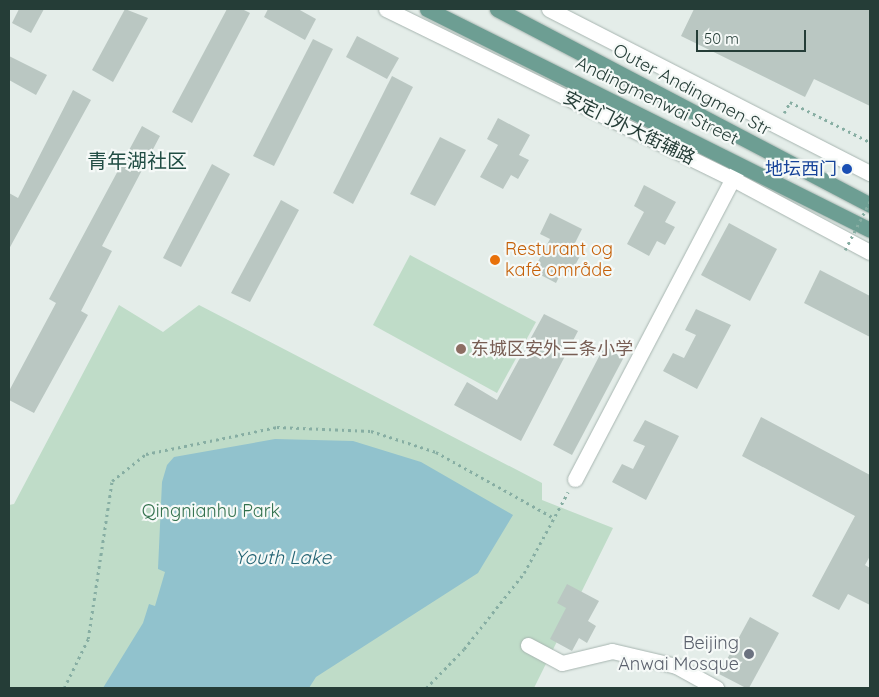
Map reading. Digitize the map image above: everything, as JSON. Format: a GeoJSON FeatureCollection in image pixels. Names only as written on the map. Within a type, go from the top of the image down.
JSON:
{"type":"FeatureCollection","features":[{"type":"Feature","properties":{"kind":"main road","name":"Andingmenwai Street"},"geometry":{"type":"LineString","coordinates":[[426,9],[741,164],[870,230]]}},
{"type":"Feature","properties":{"kind":"main road","name":"Outer Andingmen Str"},"geometry":{"type":"LineString","coordinates":[[497,9],[870,205]]}},
{"type":"Feature","properties":{"kind":"street","name":"安定门外大街辅路"},"geometry":{"type":"LineString","coordinates":[[386,9],[732,179],[870,252]]}},
{"type":"Feature","properties":{"kind":"street"},"geometry":{"type":"LineString","coordinates":[[549,9],[870,173]]}},
{"type":"Feature","properties":{"kind":"street"},"geometry":{"type":"LineString","coordinates":[[575,479],[741,164]]}},
{"type":"Feature","properties":{"kind":"street"},"geometry":{"type":"LineString","coordinates":[[528,645],[562,663],[612,651],[676,666],[716,688]]}},
{"type":"Feature","properties":{"kind":"path"},"geometry":{"type":"LineString","coordinates":[[784,114],[790,102],[870,142]]}},
{"type":"Feature","properties":{"kind":"path"},"geometry":{"type":"LineString","coordinates":[[845,250],[870,200]]}},
{"type":"Feature","properties":{"kind":"path"},"geometry":{"type":"LineString","coordinates":[[64,688],[88,639],[112,481],[146,454],[277,426],[371,431],[436,452],[554,518]]}},
{"type":"Feature","properties":{"kind":"path"},"geometry":{"type":"LineString","coordinates":[[426,688],[464,649],[524,573],[575,479]]}},
{"type":"Feature","properties":{"kind":"green space"},"geometry":{"type":"Polygon","coordinates":[[[410,255],[536,322],[497,393],[373,325],[410,255]]]}},
{"type":"Feature","properties":{"kind":"green space","name":"Qingnianhu Park"},"geometry":{"type":"Polygon","coordinates":[[[119,305],[163,332],[199,305],[542,483],[542,500],[613,528],[534,688],[9,688],[9,505],[14,504],[119,305]]]}},
{"type":"Feature","properties":{"kind":"water","name":"Youth Lake"},"geometry":{"type":"Polygon","coordinates":[[[275,439],[353,441],[421,462],[513,515],[478,573],[316,677],[309,688],[103,688],[143,623],[149,604],[155,606],[165,572],[158,569],[162,482],[167,465],[174,457],[275,439]]]}},
{"type":"Feature","properties":{"kind":"building"},"geometry":{"type":"Polygon","coordinates":[[[19,9],[44,9],[31,33],[12,23],[19,9]]]}},
{"type":"Feature","properties":{"kind":"building"},"geometry":{"type":"Polygon","coordinates":[[[125,9],[148,18],[113,82],[92,70],[125,9]]]}},
{"type":"Feature","properties":{"kind":"building"},"geometry":{"type":"Polygon","coordinates":[[[227,9],[242,9],[250,13],[192,123],[172,112],[227,9]]]}},
{"type":"Feature","properties":{"kind":"building"},"geometry":{"type":"Polygon","coordinates":[[[268,9],[298,9],[316,19],[305,40],[264,17],[268,9]]]}},
{"type":"Feature","properties":{"kind":"building"},"geometry":{"type":"Polygon","coordinates":[[[694,9],[870,9],[870,106],[814,79],[805,97],[681,36],[694,9]]]}},
{"type":"Feature","properties":{"kind":"building"},"geometry":{"type":"Polygon","coordinates":[[[357,36],[399,58],[387,79],[346,57],[357,36]]]}},
{"type":"Feature","properties":{"kind":"building"},"geometry":{"type":"Polygon","coordinates":[[[313,39],[333,49],[274,166],[253,156],[313,39]]]}},
{"type":"Feature","properties":{"kind":"building"},"geometry":{"type":"Polygon","coordinates":[[[9,56],[47,75],[36,95],[9,80],[9,56]]]}},
{"type":"Feature","properties":{"kind":"building"},"geometry":{"type":"Polygon","coordinates":[[[392,76],[413,87],[353,204],[333,193],[392,76]]]}},
{"type":"Feature","properties":{"kind":"building"},"geometry":{"type":"Polygon","coordinates":[[[73,90],[91,100],[9,249],[9,193],[18,198],[73,90]]]}},
{"type":"Feature","properties":{"kind":"building"},"geometry":{"type":"Polygon","coordinates":[[[498,118],[530,135],[519,155],[529,160],[518,179],[511,175],[503,189],[480,177],[498,145],[487,139],[498,118]]]}},
{"type":"Feature","properties":{"kind":"building"},"geometry":{"type":"Polygon","coordinates":[[[142,126],[160,136],[102,246],[112,251],[81,311],[88,315],[34,413],[9,400],[9,391],[56,303],[49,299],[142,126]]]}},
{"type":"Feature","properties":{"kind":"building"},"geometry":{"type":"Polygon","coordinates":[[[440,137],[466,150],[435,206],[410,194],[440,137]]]}},
{"type":"Feature","properties":{"kind":"building"},"geometry":{"type":"Polygon","coordinates":[[[212,164],[230,174],[181,267],[163,258],[212,164]]]}},
{"type":"Feature","properties":{"kind":"building"},"geometry":{"type":"Polygon","coordinates":[[[644,185],[676,202],[665,222],[675,227],[665,245],[657,241],[649,256],[627,244],[644,212],[634,206],[644,185]]]}},
{"type":"Feature","properties":{"kind":"building"},"geometry":{"type":"Polygon","coordinates":[[[281,200],[299,210],[250,302],[231,293],[281,200]]]}},
{"type":"Feature","properties":{"kind":"building"},"geometry":{"type":"Polygon","coordinates":[[[550,213],[582,229],[572,249],[581,254],[571,273],[563,269],[556,283],[533,271],[550,239],[540,234],[550,213]]]}},
{"type":"Feature","properties":{"kind":"building"},"geometry":{"type":"Polygon","coordinates":[[[729,223],[777,249],[750,301],[701,275],[729,223]]]}},
{"type":"Feature","properties":{"kind":"building"},"geometry":{"type":"Polygon","coordinates":[[[820,270],[870,296],[870,337],[804,303],[820,270]]]}},
{"type":"Feature","properties":{"kind":"building"},"geometry":{"type":"Polygon","coordinates":[[[696,309],[731,325],[697,389],[663,371],[673,353],[684,358],[696,335],[685,330],[696,309]]]}},
{"type":"Feature","properties":{"kind":"building"},"geometry":{"type":"Polygon","coordinates":[[[544,314],[578,331],[521,441],[454,405],[467,382],[497,400],[544,314]]]}},
{"type":"Feature","properties":{"kind":"building"},"geometry":{"type":"Polygon","coordinates":[[[605,345],[625,355],[572,455],[553,445],[605,345]]]}},
{"type":"Feature","properties":{"kind":"building"},"geometry":{"type":"Polygon","coordinates":[[[761,417],[870,475],[870,556],[865,565],[870,568],[870,605],[848,594],[839,610],[812,596],[855,516],[742,456],[761,417]]]}},
{"type":"Feature","properties":{"kind":"building"},"geometry":{"type":"Polygon","coordinates":[[[645,420],[679,436],[646,500],[612,482],[622,464],[633,469],[645,446],[633,441],[645,420]]]}},
{"type":"Feature","properties":{"kind":"building"},"geometry":{"type":"Polygon","coordinates":[[[567,584],[599,601],[588,621],[596,626],[587,643],[579,638],[572,651],[550,639],[566,608],[557,603],[567,584]]]}},
{"type":"Feature","properties":{"kind":"building","name":"Beijing Anwai Mosque"},"geometry":{"type":"Polygon","coordinates":[[[750,617],[779,633],[749,688],[746,688],[719,674],[750,617]]]}},
{"type":"Feature","properties":{"kind":"place","name":"地坛西门"},"geometry":{"type":"Point","coordinates":[847,169]}},
{"type":"Feature","properties":{"kind":"place","name":"Resturant og kafé område"},"geometry":{"type":"Point","coordinates":[495,260]}},
{"type":"Feature","properties":{"kind":"place","name":"东城区安外三条小学"},"geometry":{"type":"Point","coordinates":[461,349]}},
{"type":"Feature","properties":{"kind":"place","name":"Beijing Anwai Mosque"},"geometry":{"type":"Point","coordinates":[749,654]}},
{"type":"Feature","properties":{"kind":"district","name":"青年湖社区"},"geometry":{"type":"Point","coordinates":[137,160]}}]}
